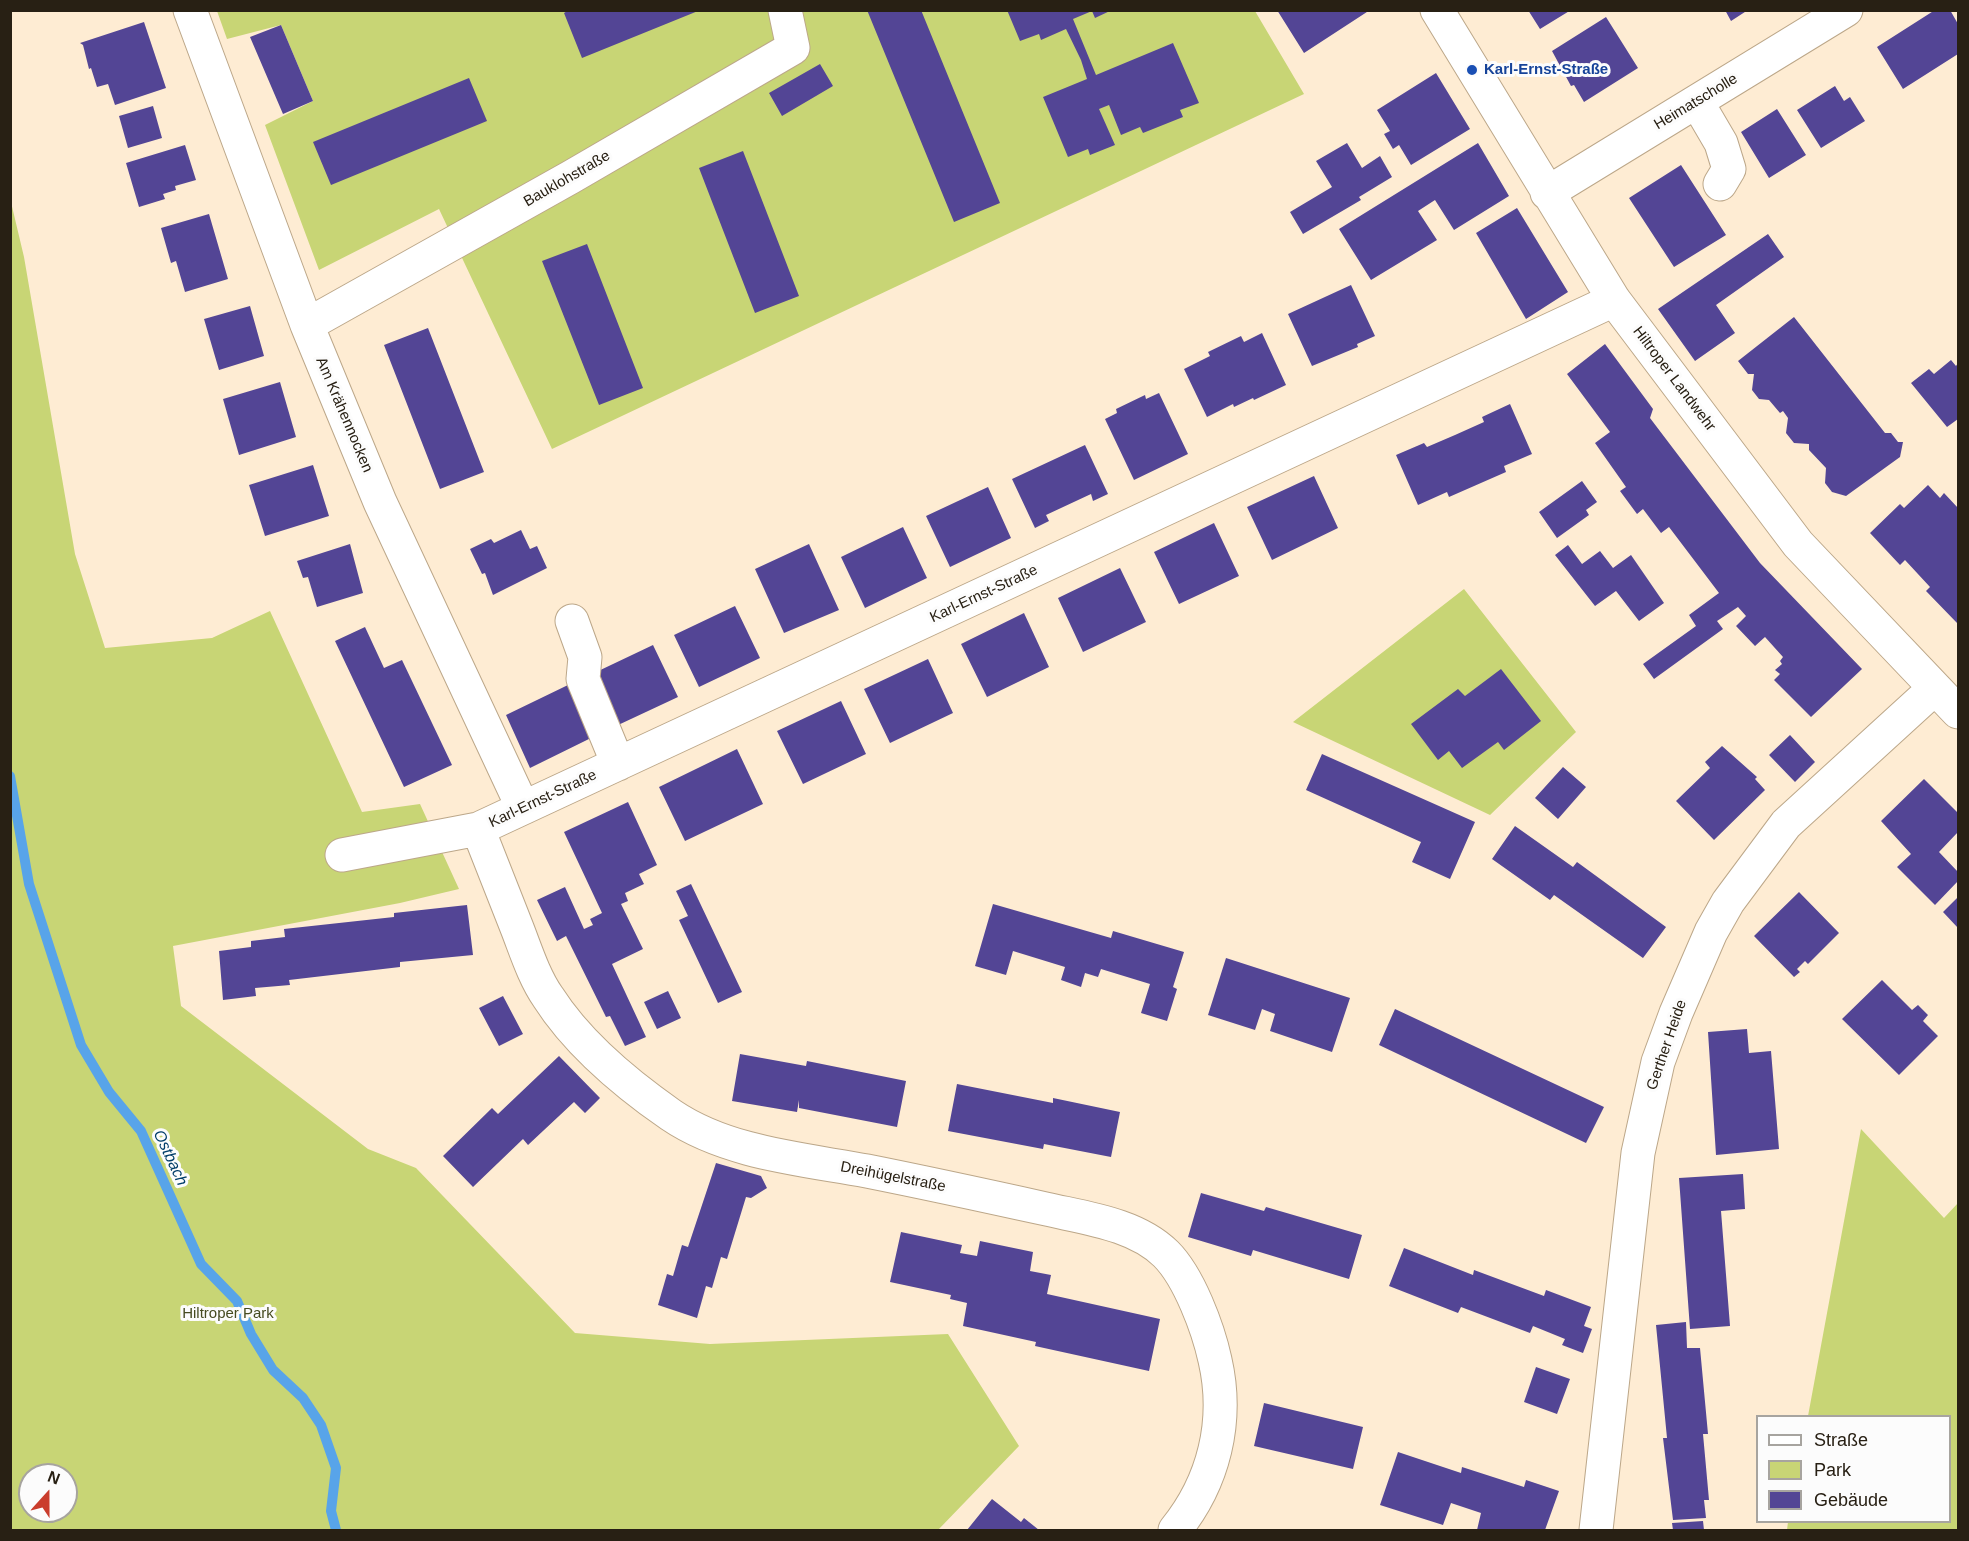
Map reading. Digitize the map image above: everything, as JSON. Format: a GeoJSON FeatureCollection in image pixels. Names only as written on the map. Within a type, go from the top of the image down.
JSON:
{"type":"FeatureCollection","features":[{"type":"Feature","properties":{"kind":"street","name":"Am Krähennocken"},"geometry":{"type":"LineString","coordinates":[[190,10],[307,325],[380,502],[523,808]]}},
{"type":"Feature","properties":{"kind":"street","name":"Bauklohstraße"},"geometry":{"type":"LineString","coordinates":[[307,325],[571,177],[793,48],[785,10]]}},
{"type":"Feature","properties":{"kind":"street","name":"Hiltroper Landwehr"},"geometry":{"type":"LineString","coordinates":[[1437,10],[1614,300],[1798,544],[1959,712]]}},
{"type":"Feature","properties":{"kind":"street","name":"Heimatscholle"},"geometry":{"type":"LineString","coordinates":[[1547,193],[1845,10]]}},
{"type":"Feature","properties":{"kind":"street"},"geometry":{"type":"LineString","coordinates":[[1697,102],[1721,143],[1729,169],[1720,184]]}},
{"type":"Feature","properties":{"kind":"street","name":"Karl-Ernst-Straße"},"geometry":{"type":"LineString","coordinates":[[342,855],[478,829],[1614,300]]}},
{"type":"Feature","properties":{"kind":"street"},"geometry":{"type":"LineString","coordinates":[[572,621],[585,657],[583,679],[618,764]]}},
{"type":"Feature","properties":{"kind":"street","name":"Gerther Heide"},"geometry":{"type":"LineString","coordinates":[[1596,1530],[1638,1153],[1658,1062],[1676,1013],[1711,932],[1728,902],[1786,824],[1935,687]]}},
{"type":"Feature","properties":{"kind":"street","name":"Dreihügelstraße"},"geometry":{"type":"LineString","coordinates":[[478,829],[526,951],[547,996],[585,1044],[672,1116],[710,1135],[744,1147],[913,1180],[1121,1226],[1166,1254],[1191,1292],[1209,1335],[1220,1379],[1218,1442],[1210,1470],[1189,1513],[1175,1530]]}},
{"type":"Feature","properties":{"kind":"green space"},"geometry":{"type":"Polygon","coordinates":[[[217,11],[1255,11],[1304,94],[552,449],[439,209],[319,270],[265,125],[313,101],[281,25],[227,39],[217,11]]]}},
{"type":"Feature","properties":{"kind":"green space","name":"Hiltroper Park"},"geometry":{"type":"Polygon","coordinates":[[[10,198],[24,257],[75,554],[105,648],[212,638],[270,611],[362,812],[420,804],[459,889],[400,903],[173,946],[181,1006],[368,1149],[416,1168],[575,1333],[710,1344],[948,1334],[1019,1446],[938,1530],[11,1530],[10,198]]]}},
{"type":"Feature","properties":{"kind":"green space"},"geometry":{"type":"Polygon","coordinates":[[[1464,589],[1576,732],[1490,815],[1293,722],[1464,589]]]}},
{"type":"Feature","properties":{"kind":"green space"},"geometry":{"type":"Polygon","coordinates":[[[1861,1129],[1944,1218],[1958,1203],[1958,1530],[1787,1530],[1788,1523],[1951,1523],[1951,1415],[1808,1415],[1861,1129]]]}},
{"type":"Feature","properties":{"kind":"building"},"geometry":{"type":"Polygon","coordinates":[[[569,10],[698,11],[582,58],[564,13],[569,10]]]}},
{"type":"Feature","properties":{"kind":"building"},"geometry":{"type":"Polygon","coordinates":[[[867,10],[921,10],[1000,203],[954,222],[867,10]]]}},
{"type":"Feature","properties":{"kind":"building"},"geometry":{"type":"Polygon","coordinates":[[[1007,10],[1112,10],[1095,18],[1092,11],[1073,19],[1096,75],[1173,43],[1199,103],[1180,110],[1183,117],[1143,133],[1140,127],[1121,135],[1109,105],[1099,109],[1115,145],[1090,155],[1088,149],[1068,157],[1043,97],[1087,79],[1081,60],[1066,29],[1041,40],[1039,34],[1020,41],[1007,10]]]}},
{"type":"Feature","properties":{"kind":"building"},"geometry":{"type":"Polygon","coordinates":[[[1277,10],[1370,10],[1304,53],[1277,10]]]}},
{"type":"Feature","properties":{"kind":"building"},"geometry":{"type":"Polygon","coordinates":[[[1528,10],[1571,10],[1540,29],[1528,10]]]}},
{"type":"Feature","properties":{"kind":"building"},"geometry":{"type":"Polygon","coordinates":[[[1725,10],[1748,10],[1731,21],[1725,10]]]}},
{"type":"Feature","properties":{"kind":"building"},"geometry":{"type":"Polygon","coordinates":[[[1935,10],[1950,10],[1958,24],[1958,54],[1903,89],[1877,47],[1935,10]]]}},
{"type":"Feature","properties":{"kind":"building"},"geometry":{"type":"Polygon","coordinates":[[[1606,17],[1638,68],[1584,102],[1574,85],[1571,86],[1552,51],[1606,17]]]}},
{"type":"Feature","properties":{"kind":"building"},"geometry":{"type":"Polygon","coordinates":[[[144,22],[166,88],[115,105],[108,84],[97,87],[91,68],[89,69],[83,45],[80,43],[144,22]]]}},
{"type":"Feature","properties":{"kind":"building"},"geometry":{"type":"Polygon","coordinates":[[[281,25],[313,101],[283,114],[250,37],[281,25]]]}},
{"type":"Feature","properties":{"kind":"building"},"geometry":{"type":"Polygon","coordinates":[[[820,64],[833,86],[782,116],[769,93],[820,64]]]}},
{"type":"Feature","properties":{"kind":"building"},"geometry":{"type":"Polygon","coordinates":[[[1436,73],[1470,129],[1411,165],[1399,145],[1393,149],[1384,134],[1390,131],[1377,110],[1436,73]]]}},
{"type":"Feature","properties":{"kind":"building"},"geometry":{"type":"Polygon","coordinates":[[[469,78],[487,121],[331,185],[313,142],[469,78]]]}},
{"type":"Feature","properties":{"kind":"building"},"geometry":{"type":"Polygon","coordinates":[[[1835,86],[1844,101],[1850,97],[1865,121],[1821,148],[1797,110],[1835,86]]]}},
{"type":"Feature","properties":{"kind":"building"},"geometry":{"type":"Polygon","coordinates":[[[153,106],[162,138],[128,148],[119,116],[153,106]]]}},
{"type":"Feature","properties":{"kind":"building"},"geometry":{"type":"Polygon","coordinates":[[[1777,109],[1806,155],[1769,178],[1741,132],[1777,109]]]}},
{"type":"Feature","properties":{"kind":"building"},"geometry":{"type":"Polygon","coordinates":[[[1347,143],[1362,168],[1380,156],[1392,177],[1359,197],[1361,200],[1303,234],[1290,212],[1332,187],[1316,161],[1347,143]]]}},
{"type":"Feature","properties":{"kind":"building"},"geometry":{"type":"Polygon","coordinates":[[[1478,143],[1509,196],[1454,230],[1435,200],[1418,211],[1437,240],[1371,280],[1339,229],[1478,143]]]}},
{"type":"Feature","properties":{"kind":"building"},"geometry":{"type":"Polygon","coordinates":[[[185,145],[196,180],[175,186],[176,190],[163,194],[165,199],[139,207],[126,163],[185,145]]]}},
{"type":"Feature","properties":{"kind":"building"},"geometry":{"type":"Polygon","coordinates":[[[743,151],[799,296],[755,313],[699,168],[743,151]]]}},
{"type":"Feature","properties":{"kind":"building"},"geometry":{"type":"Polygon","coordinates":[[[1681,165],[1726,235],[1674,267],[1629,198],[1681,165]]]}},
{"type":"Feature","properties":{"kind":"building"},"geometry":{"type":"Polygon","coordinates":[[[1517,208],[1568,292],[1526,319],[1476,233],[1517,208]]]}},
{"type":"Feature","properties":{"kind":"building"},"geometry":{"type":"Polygon","coordinates":[[[209,214],[228,279],[185,292],[176,261],[171,263],[161,228],[209,214]]]}},
{"type":"Feature","properties":{"kind":"building"},"geometry":{"type":"Polygon","coordinates":[[[1768,234],[1784,257],[1716,305],[1735,333],[1695,361],[1658,309],[1768,234]]]}},
{"type":"Feature","properties":{"kind":"building"},"geometry":{"type":"Polygon","coordinates":[[[587,244],[643,388],[599,405],[542,261],[587,244]]]}},
{"type":"Feature","properties":{"kind":"building"},"geometry":{"type":"Polygon","coordinates":[[[1351,285],[1375,336],[1357,344],[1358,347],[1312,366],[1288,314],[1351,285]]]}},
{"type":"Feature","properties":{"kind":"building"},"geometry":{"type":"Polygon","coordinates":[[[250,306],[264,356],[219,370],[204,319],[250,306]]]}},
{"type":"Feature","properties":{"kind":"building"},"geometry":{"type":"Polygon","coordinates":[[[1794,317],[1885,433],[1891,433],[1898,442],[1903,442],[1900,457],[1846,496],[1832,492],[1825,483],[1826,468],[1809,450],[1809,444],[1794,443],[1786,433],[1788,418],[1783,411],[1780,413],[1769,400],[1759,399],[1752,390],[1754,374],[1748,374],[1738,361],[1794,317]]]}},
{"type":"Feature","properties":{"kind":"building"},"geometry":{"type":"Polygon","coordinates":[[[428,328],[484,472],[440,489],[384,345],[428,328]]]}},
{"type":"Feature","properties":{"kind":"building"},"geometry":{"type":"Polygon","coordinates":[[[1262,333],[1286,385],[1254,400],[1253,398],[1234,407],[1233,404],[1207,417],[1184,369],[1210,356],[1208,352],[1241,336],[1244,342],[1262,333]]]}},
{"type":"Feature","properties":{"kind":"building"},"geometry":{"type":"Polygon","coordinates":[[[1605,344],[1653,409],[1650,418],[1760,563],[1862,669],[1811,717],[1774,680],[1780,674],[1775,670],[1782,664],[1780,661],[1783,657],[1765,637],[1755,646],[1736,626],[1746,616],[1738,607],[1717,621],[1723,629],[1654,679],[1643,664],[1696,626],[1689,615],[1719,593],[1669,527],[1661,533],[1643,509],[1637,514],[1620,491],[1626,487],[1595,443],[1610,432],[1567,374],[1605,344]]]}},
{"type":"Feature","properties":{"kind":"building"},"geometry":{"type":"Polygon","coordinates":[[[1951,360],[1956,366],[1958,363],[1958,419],[1947,427],[1911,383],[1929,369],[1934,374],[1951,360]]]}},
{"type":"Feature","properties":{"kind":"building"},"geometry":{"type":"Polygon","coordinates":[[[280,382],[296,437],[239,455],[223,399],[280,382]]]}},
{"type":"Feature","properties":{"kind":"building"},"geometry":{"type":"Polygon","coordinates":[[[1159,393],[1188,454],[1134,480],[1105,419],[1117,413],[1116,409],[1145,395],[1146,399],[1159,393]]]}},
{"type":"Feature","properties":{"kind":"building"},"geometry":{"type":"Polygon","coordinates":[[[1510,404],[1532,454],[1504,466],[1506,472],[1449,497],[1447,492],[1418,505],[1396,455],[1424,443],[1427,447],[1455,435],[1484,422],[1482,417],[1510,404]]]}},
{"type":"Feature","properties":{"kind":"building"},"geometry":{"type":"Polygon","coordinates":[[[1085,445],[1108,494],[1093,501],[1091,494],[1046,515],[1049,521],[1035,528],[1012,479],[1085,445]]]}},
{"type":"Feature","properties":{"kind":"building"},"geometry":{"type":"Polygon","coordinates":[[[313,465],[329,516],[265,536],[249,485],[313,465]]]}},
{"type":"Feature","properties":{"kind":"building"},"geometry":{"type":"Polygon","coordinates":[[[1314,476],[1338,528],[1272,560],[1247,507],[1314,476]]]}},
{"type":"Feature","properties":{"kind":"building"},"geometry":{"type":"Polygon","coordinates":[[[1582,481],[1597,502],[1586,510],[1589,515],[1557,538],[1539,512],[1582,481]]]}},
{"type":"Feature","properties":{"kind":"building"},"geometry":{"type":"Polygon","coordinates":[[[1928,485],[1940,498],[1944,493],[1958,508],[1958,624],[1926,591],[1930,587],[1905,560],[1900,565],[1870,533],[1900,504],[1904,508],[1928,485]]]}},
{"type":"Feature","properties":{"kind":"building"},"geometry":{"type":"Polygon","coordinates":[[[988,487],[1011,538],[950,567],[926,516],[988,487]]]}},
{"type":"Feature","properties":{"kind":"building"},"geometry":{"type":"Polygon","coordinates":[[[1214,523],[1239,576],[1179,604],[1154,552],[1214,523]]]}},
{"type":"Feature","properties":{"kind":"building"},"geometry":{"type":"Polygon","coordinates":[[[903,527],[927,578],[865,608],[841,557],[903,527]]]}},
{"type":"Feature","properties":{"kind":"building"},"geometry":{"type":"Polygon","coordinates":[[[521,530],[530,549],[537,546],[547,568],[493,595],[485,573],[482,574],[470,549],[491,539],[494,543],[521,530]]]}},
{"type":"Feature","properties":{"kind":"building"},"geometry":{"type":"Polygon","coordinates":[[[350,544],[363,593],[317,607],[308,577],[303,578],[297,561],[350,544]]]}},
{"type":"Feature","properties":{"kind":"building"},"geometry":{"type":"Polygon","coordinates":[[[809,544],[839,610],[784,633],[755,569],[809,544]]]}},
{"type":"Feature","properties":{"kind":"building"},"geometry":{"type":"Polygon","coordinates":[[[1568,545],[1582,564],[1600,551],[1613,568],[1631,555],[1664,603],[1639,621],[1616,591],[1595,606],[1555,555],[1568,545]]]}},
{"type":"Feature","properties":{"kind":"building"},"geometry":{"type":"Polygon","coordinates":[[[1120,568],[1146,622],[1083,652],[1058,598],[1120,568]]]}},
{"type":"Feature","properties":{"kind":"building"},"geometry":{"type":"Polygon","coordinates":[[[735,606],[760,658],[699,687],[674,635],[735,606]]]}},
{"type":"Feature","properties":{"kind":"building"},"geometry":{"type":"Polygon","coordinates":[[[1024,613],[1049,667],[987,697],[961,644],[1024,613]]]}},
{"type":"Feature","properties":{"kind":"building"},"geometry":{"type":"Polygon","coordinates":[[[365,627],[384,668],[402,660],[452,765],[404,787],[335,641],[365,627]]]}},
{"type":"Feature","properties":{"kind":"building"},"geometry":{"type":"Polygon","coordinates":[[[653,645],[678,697],[616,726],[592,674],[653,645]]]}},
{"type":"Feature","properties":{"kind":"building"},"geometry":{"type":"Polygon","coordinates":[[[928,659],[953,713],[890,743],[864,689],[928,659]]]}},
{"type":"Feature","properties":{"kind":"building"},"geometry":{"type":"Polygon","coordinates":[[[1501,669],[1541,721],[1504,750],[1498,742],[1462,768],[1449,751],[1438,760],[1411,724],[1458,689],[1465,696],[1501,669]]]}},
{"type":"Feature","properties":{"kind":"building"},"geometry":{"type":"Polygon","coordinates":[[[568,685],[593,737],[530,768],[506,715],[568,685]]]}},
{"type":"Feature","properties":{"kind":"building"},"geometry":{"type":"Polygon","coordinates":[[[841,701],[866,754],[803,784],[777,731],[841,701]]]}},
{"type":"Feature","properties":{"kind":"building"},"geometry":{"type":"Polygon","coordinates":[[[1790,735],[1815,762],[1795,782],[1769,755],[1790,735]]]}},
{"type":"Feature","properties":{"kind":"building"},"geometry":{"type":"Polygon","coordinates":[[[1722,746],[1757,777],[1755,779],[1765,790],[1714,840],[1676,801],[1710,768],[1705,762],[1722,746]]]}},
{"type":"Feature","properties":{"kind":"building"},"geometry":{"type":"Polygon","coordinates":[[[737,749],[763,804],[685,841],[659,787],[737,749]]]}},
{"type":"Feature","properties":{"kind":"building"},"geometry":{"type":"Polygon","coordinates":[[[1322,754],[1475,822],[1450,879],[1412,862],[1421,842],[1306,790],[1322,754]]]}},
{"type":"Feature","properties":{"kind":"building"},"geometry":{"type":"Polygon","coordinates":[[[1563,767],[1586,787],[1558,819],[1535,798],[1563,767]]]}},
{"type":"Feature","properties":{"kind":"building"},"geometry":{"type":"Polygon","coordinates":[[[1924,779],[1958,813],[1958,832],[1939,852],[1958,872],[1958,881],[1935,905],[1897,867],[1911,854],[1881,821],[1924,779]]]}},
{"type":"Feature","properties":{"kind":"building"},"geometry":{"type":"Polygon","coordinates":[[[628,802],[657,865],[639,874],[644,884],[625,893],[628,901],[621,904],[643,949],[612,964],[646,1037],[625,1046],[610,1016],[606,1017],[566,936],[557,941],[537,900],[565,887],[584,929],[593,925],[590,919],[602,913],[564,832],[628,802]]]}},
{"type":"Feature","properties":{"kind":"building"},"geometry":{"type":"Polygon","coordinates":[[[1515,826],[1573,867],[1577,862],[1666,927],[1643,958],[1554,895],[1550,900],[1492,859],[1515,826]]]}},
{"type":"Feature","properties":{"kind":"building"},"geometry":{"type":"Polygon","coordinates":[[[691,884],[742,992],[718,1003],[679,920],[688,916],[676,891],[691,884]]]}},
{"type":"Feature","properties":{"kind":"building"},"geometry":{"type":"Polygon","coordinates":[[[1799,892],[1839,933],[1808,964],[1805,961],[1797,969],[1800,972],[1794,977],[1754,936],[1799,892]]]}},
{"type":"Feature","properties":{"kind":"building"},"geometry":{"type":"Polygon","coordinates":[[[1958,897],[1958,928],[1943,912],[1958,897]]]}},
{"type":"Feature","properties":{"kind":"building"},"geometry":{"type":"Polygon","coordinates":[[[993,904],[1111,938],[1113,931],[1184,952],[1173,987],[1177,989],[1167,1021],[1141,1013],[1150,984],[1101,969],[1098,977],[1085,973],[1081,987],[1061,980],[1065,967],[1013,951],[1006,975],[975,966],[993,904]]]}},
{"type":"Feature","properties":{"kind":"building"},"geometry":{"type":"Polygon","coordinates":[[[467,905],[473,955],[400,962],[400,967],[289,980],[290,985],[255,988],[256,996],[223,1000],[219,951],[251,947],[251,941],[285,937],[284,929],[394,917],[394,913],[467,905]]]}},
{"type":"Feature","properties":{"kind":"building"},"geometry":{"type":"Polygon","coordinates":[[[1226,958],[1350,998],[1332,1052],[1270,1031],[1275,1014],[1262,1009],[1255,1030],[1208,1015],[1226,958]]]}},
{"type":"Feature","properties":{"kind":"building"},"geometry":{"type":"Polygon","coordinates":[[[1882,980],[1912,1010],[1918,1005],[1928,1015],[1923,1021],[1938,1036],[1899,1075],[1842,1019],[1882,980]]]}},
{"type":"Feature","properties":{"kind":"building"},"geometry":{"type":"Polygon","coordinates":[[[668,991],[681,1018],[657,1029],[644,1002],[668,991]]]}},
{"type":"Feature","properties":{"kind":"building"},"geometry":{"type":"Polygon","coordinates":[[[503,996],[523,1034],[499,1046],[479,1008],[503,996]]]}},
{"type":"Feature","properties":{"kind":"building"},"geometry":{"type":"Polygon","coordinates":[[[1395,1009],[1604,1107],[1586,1143],[1379,1045],[1395,1009]]]}},
{"type":"Feature","properties":{"kind":"building"},"geometry":{"type":"Polygon","coordinates":[[[1747,1029],[1749,1053],[1771,1051],[1779,1149],[1716,1155],[1708,1032],[1747,1029]]]}},
{"type":"Feature","properties":{"kind":"building"},"geometry":{"type":"Polygon","coordinates":[[[740,1054],[806,1066],[807,1061],[906,1081],[897,1127],[799,1108],[799,1100],[797,1112],[732,1101],[740,1054]]]}},
{"type":"Feature","properties":{"kind":"building"},"geometry":{"type":"Polygon","coordinates":[[[559,1056],[600,1098],[585,1113],[574,1102],[528,1145],[523,1139],[473,1187],[443,1156],[492,1108],[498,1114],[559,1056]]]}},
{"type":"Feature","properties":{"kind":"building"},"geometry":{"type":"Polygon","coordinates":[[[957,1084],[1053,1103],[1053,1098],[1120,1112],[1111,1157],[1044,1144],[1043,1149],[948,1131],[957,1084]]]}},
{"type":"Feature","properties":{"kind":"building"},"geometry":{"type":"Polygon","coordinates":[[[716,1163],[761,1176],[767,1188],[751,1198],[746,1197],[727,1259],[721,1257],[712,1288],[706,1286],[697,1318],[658,1305],[667,1274],[673,1276],[682,1245],[688,1247],[716,1163]]]}},
{"type":"Feature","properties":{"kind":"building"},"geometry":{"type":"Polygon","coordinates":[[[1743,1174],[1745,1209],[1721,1211],[1730,1326],[1690,1329],[1679,1178],[1743,1174]]]}},
{"type":"Feature","properties":{"kind":"building"},"geometry":{"type":"Polygon","coordinates":[[[1201,1193],[1264,1211],[1266,1207],[1362,1235],[1349,1279],[1253,1250],[1251,1256],[1188,1237],[1201,1193]]]}},
{"type":"Feature","properties":{"kind":"building"},"geometry":{"type":"Polygon","coordinates":[[[901,1232],[962,1245],[960,1253],[977,1256],[980,1241],[1033,1252],[1030,1271],[1051,1275],[1047,1294],[1160,1319],[1149,1371],[1035,1346],[1036,1342],[963,1326],[967,1303],[950,1299],[951,1295],[890,1282],[901,1232]]]}},
{"type":"Feature","properties":{"kind":"building"},"geometry":{"type":"Polygon","coordinates":[[[1404,1248],[1473,1275],[1474,1270],[1544,1296],[1546,1290],[1591,1307],[1584,1326],[1592,1329],[1583,1353],[1562,1345],[1565,1339],[1533,1326],[1530,1333],[1461,1307],[1458,1313],[1389,1286],[1404,1248]]]}},
{"type":"Feature","properties":{"kind":"building"},"geometry":{"type":"Polygon","coordinates":[[[1686,1322],[1687,1348],[1700,1348],[1708,1434],[1703,1434],[1709,1500],[1704,1500],[1706,1518],[1673,1520],[1663,1438],[1667,1438],[1656,1325],[1686,1322]]]}},
{"type":"Feature","properties":{"kind":"building"},"geometry":{"type":"Polygon","coordinates":[[[1536,1367],[1570,1379],[1557,1414],[1524,1402],[1536,1367]]]}},
{"type":"Feature","properties":{"kind":"building"},"geometry":{"type":"Polygon","coordinates":[[[1264,1403],[1363,1427],[1353,1469],[1254,1446],[1264,1403]]]}},
{"type":"Feature","properties":{"kind":"building"},"geometry":{"type":"Polygon","coordinates":[[[1398,1452],[1461,1473],[1462,1467],[1524,1487],[1526,1480],[1559,1491],[1545,1530],[1477,1530],[1481,1513],[1451,1503],[1443,1525],[1380,1505],[1398,1452]]]}},
{"type":"Feature","properties":{"kind":"building"},"geometry":{"type":"Polygon","coordinates":[[[992,1499],[1021,1522],[1024,1518],[1039,1530],[967,1530],[992,1499]]]}},
{"type":"Feature","properties":{"kind":"building"},"geometry":{"type":"Polygon","coordinates":[[[1703,1521],[1704,1530],[1673,1530],[1672,1523],[1703,1521]]]}},
{"type":"Feature","properties":{"kind":"waterway","name":"Ostbach"},"geometry":{"type":"LineString","coordinates":[[10,776],[29,884],[81,1045],[109,1092],[141,1131],[201,1264],[237,1301],[251,1334],[273,1370],[303,1398],[321,1425],[336,1468],[331,1511],[336,1530]]}},
{"type":"Feature","properties":{"kind":"place","name":"Karl-Ernst-Straße"},"geometry":{"type":"Point","coordinates":[1472,70]}}]}
